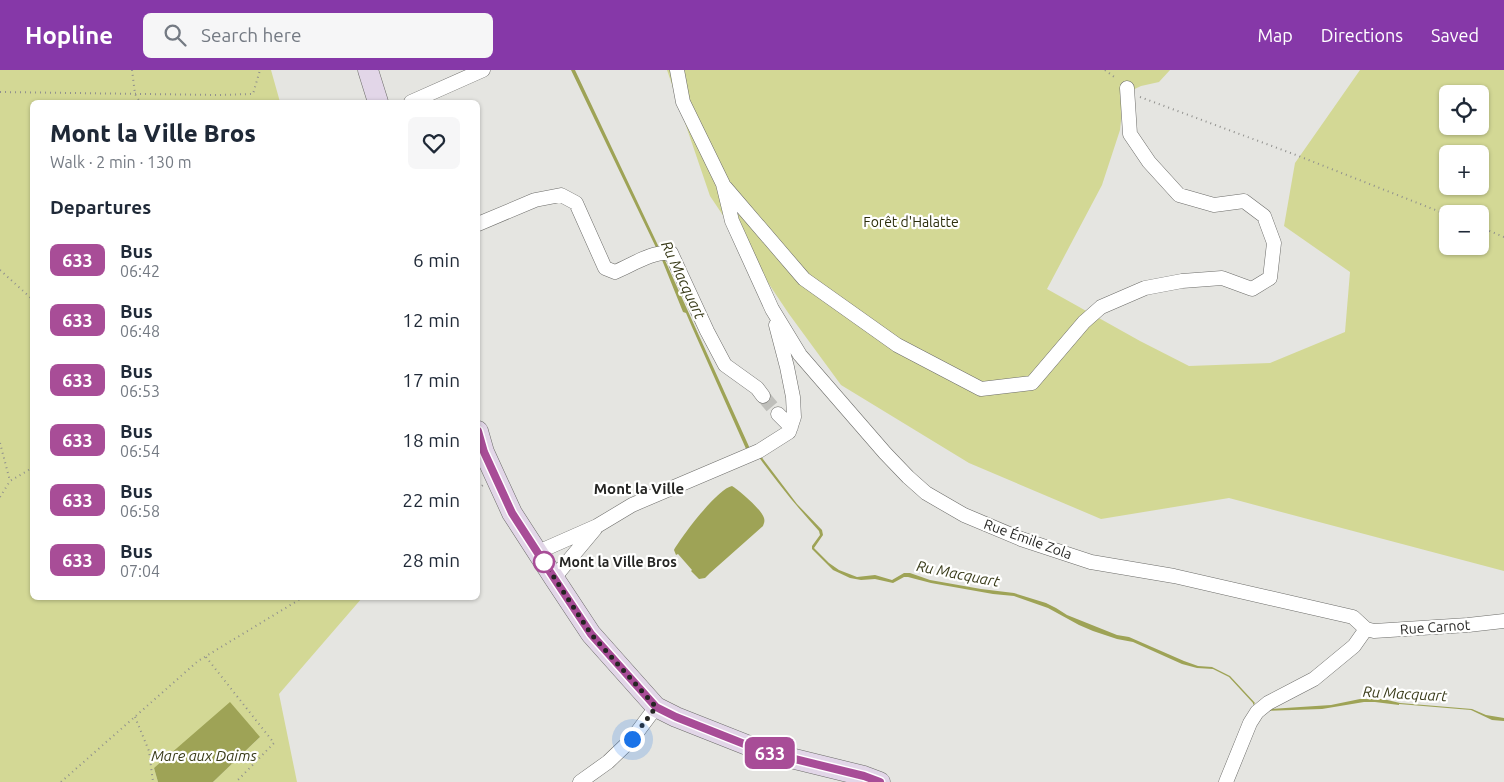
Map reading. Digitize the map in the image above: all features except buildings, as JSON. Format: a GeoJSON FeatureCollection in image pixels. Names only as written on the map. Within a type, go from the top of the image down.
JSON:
{"type":"FeatureCollection","features":[{"type":"Feature","properties":{"kind":"street"},"geometry":{"type":"LineString","coordinates":[[368,70],[377,100]]}},
{"type":"Feature","properties":{"kind":"street"},"geometry":{"type":"LineString","coordinates":[[415,100],[482,70]]}},
{"type":"Feature","properties":{"kind":"street"},"geometry":{"type":"LineString","coordinates":[[538,552],[597,526],[632,505],[753,454],[789,432],[794,417],[788,367],[772,309],[732,221],[722,184],[683,102],[677,70]]}},
{"type":"Feature","properties":{"kind":"street"},"geometry":{"type":"LineString","coordinates":[[722,184],[804,279],[897,345],[981,389],[1032,384],[1084,322],[1101,307],[1145,288],[1182,281],[1222,278],[1252,289],[1270,278],[1274,243],[1264,216],[1244,201],[1214,206],[1179,196],[1149,162],[1130,134],[1132,92]]}},
{"type":"Feature","properties":{"kind":"street"},"geometry":{"type":"LineString","coordinates":[[480,223],[535,200],[561,196],[576,203],[605,268],[615,272],[651,256],[666,252],[671,253],[707,331],[726,365],[757,388],[763,396]]}},
{"type":"Feature","properties":{"kind":"street","name":"Rue Émile Zola"},"geometry":{"type":"LineString","coordinates":[[772,309],[800,355],[885,454],[926,493],[964,515],[1021,539],[1091,562],[1174,576],[1353,617],[1366,629]]}},
{"type":"Feature","properties":{"kind":"street"},"geometry":{"type":"LineString","coordinates":[[778,414],[791,427]]}},
{"type":"Feature","properties":{"kind":"street"},"geometry":{"type":"LineString","coordinates":[[480,438],[484,452],[512,513],[554,578],[591,634],[656,707],[676,717],[762,751],[864,776],[880,782]]}},
{"type":"Feature","properties":{"kind":"street"},"geometry":{"type":"LineString","coordinates":[[554,578],[597,526]]}},
{"type":"Feature","properties":{"kind":"street","name":"Rue Carnot"},"geometry":{"type":"LineString","coordinates":[[1366,629],[1374,632],[1504,621]]}},
{"type":"Feature","properties":{"kind":"street"},"geometry":{"type":"LineString","coordinates":[[1226,782],[1250,723],[1262,707],[1314,679],[1354,646],[1366,629]]}},
{"type":"Feature","properties":{"kind":"street"},"geometry":{"type":"LineString","coordinates":[[580,782],[608,762],[632,739],[656,707]]}},
{"type":"Feature","properties":{"kind":"path"},"geometry":{"type":"LineString","coordinates":[[132,70],[134,94],[138,100]]}},
{"type":"Feature","properties":{"kind":"path"},"geometry":{"type":"LineString","coordinates":[[0,92],[253,94],[260,70]]}},
{"type":"Feature","properties":{"kind":"path"},"geometry":{"type":"LineString","coordinates":[[1132,92],[1439,211]]}},
{"type":"Feature","properties":{"kind":"path"},"geometry":{"type":"LineString","coordinates":[[1489,231],[1504,237]]}},
{"type":"Feature","properties":{"kind":"path"},"geometry":{"type":"LineString","coordinates":[[0,270],[30,296]]}},
{"type":"Feature","properties":{"kind":"path"},"geometry":{"type":"LineString","coordinates":[[0,442],[10,481]]}},
{"type":"Feature","properties":{"kind":"path"},"geometry":{"type":"LineString","coordinates":[[0,498],[10,481],[30,469]]}},
{"type":"Feature","properties":{"kind":"path"},"geometry":{"type":"LineString","coordinates":[[61,782],[198,662],[299,600]]}},
{"type":"Feature","properties":{"kind":"path"},"geometry":{"type":"LineString","coordinates":[[206,657],[274,743],[236,782]]}},
{"type":"Feature","properties":{"kind":"path"},"geometry":{"type":"LineString","coordinates":[[135,717],[149,751],[153,782]]}},
{"type":"Feature","properties":{"kind":"green space"},"geometry":{"type":"Polygon","coordinates":[[[0,70],[271,70],[279,100],[30,100],[30,600],[360,600],[279,694],[297,782],[213,782],[260,737],[154,768],[158,782],[0,782],[0,70]]]}},
{"type":"Feature","properties":{"kind":"green space","name":"Forêt d'Halatte"},"geometry":{"type":"Polygon","coordinates":[[[667,70],[1170,70],[1159,82],[1141,86],[1124,94],[1120,130],[1102,185],[1047,289],[1189,366],[1270,363],[1345,332],[1350,272],[1284,226],[1295,163],[1360,70],[1504,70],[1504,571],[1229,498],[1101,519],[969,463],[841,385],[789,314],[710,196],[667,70]]]}},
{"type":"Feature","properties":{"kind":"water"},"geometry":{"type":"Polygon","coordinates":[[[571,70],[575,70],[664,258],[751,451],[747,451],[686,313],[683,312],[662,260],[571,70]]]}},
{"type":"Feature","properties":{"kind":"water"},"geometry":{"type":"Polygon","coordinates":[[[760,455],[797,504],[822,530],[823,535],[814,548],[839,570],[857,577],[875,575],[892,580],[904,573],[910,573],[930,580],[1014,593],[1046,603],[1067,615],[1117,635],[1129,637],[1184,661],[1198,666],[1212,667],[1230,676],[1255,703],[1253,705],[1229,677],[1213,669],[1197,668],[1182,664],[1133,642],[1093,631],[1048,608],[1014,596],[931,583],[908,577],[893,583],[875,579],[861,580],[850,578],[833,570],[812,549],[820,535],[819,531],[772,475],[758,456],[760,455]]]}},
{"type":"Feature","properties":{"kind":"water"},"geometry":{"type":"Polygon","coordinates":[[[732,486],[759,510],[764,518],[763,526],[705,578],[699,579],[678,554],[676,555],[674,550],[709,504],[718,495],[732,486]]]}},
{"type":"Feature","properties":{"kind":"water"},"geometry":{"type":"Polygon","coordinates":[[[1360,699],[1383,699],[1400,703],[1472,709],[1486,715],[1504,718],[1504,721],[1492,720],[1471,710],[1375,702],[1322,709],[1266,711],[1269,709],[1331,705],[1360,699]]]}},
{"type":"Feature","properties":{"kind":"water","name":"Mare aux Daims"},"geometry":{"type":"Polygon","coordinates":[[[230,702],[260,737],[213,782],[158,782],[154,768],[230,702]]]}},
{"type":"Feature","properties":{"kind":"tunnel"},"geometry":{"type":"LineString","coordinates":[[763,396],[778,414]]}},
{"type":"Feature","properties":{"kind":"bus line","name":"633"},"geometry":{"type":"LineString","coordinates":[[480,438],[484,452],[512,513],[554,578],[591,634],[656,707],[676,717],[762,751],[864,776],[880,782]]}},
{"type":"Feature","properties":{"kind":"place","name":"Mont la Ville Bros"},"geometry":{"type":"Point","coordinates":[544,562]}},
{"type":"Feature","properties":{"kind":"district","name":"Mont la Ville"},"geometry":{"type":"Point","coordinates":[639,489]}},
{"type":"Feature","properties":{"kind":"route"},"geometry":{"type":"LineString","coordinates":[[544,562],[591,634],[656,707],[632,739]]}},
{"type":"Feature","properties":{"kind":"water label","name":"Ru Macquart"},"geometry":{"type":"Point","coordinates":[683,280]}},
{"type":"Feature","properties":{"kind":"water label","name":"Ru Macquart"},"geometry":{"type":"Point","coordinates":[958,574]}},
{"type":"Feature","properties":{"kind":"water label","name":"Ru Macquart"},"geometry":{"type":"Point","coordinates":[1405,694]}}]}
